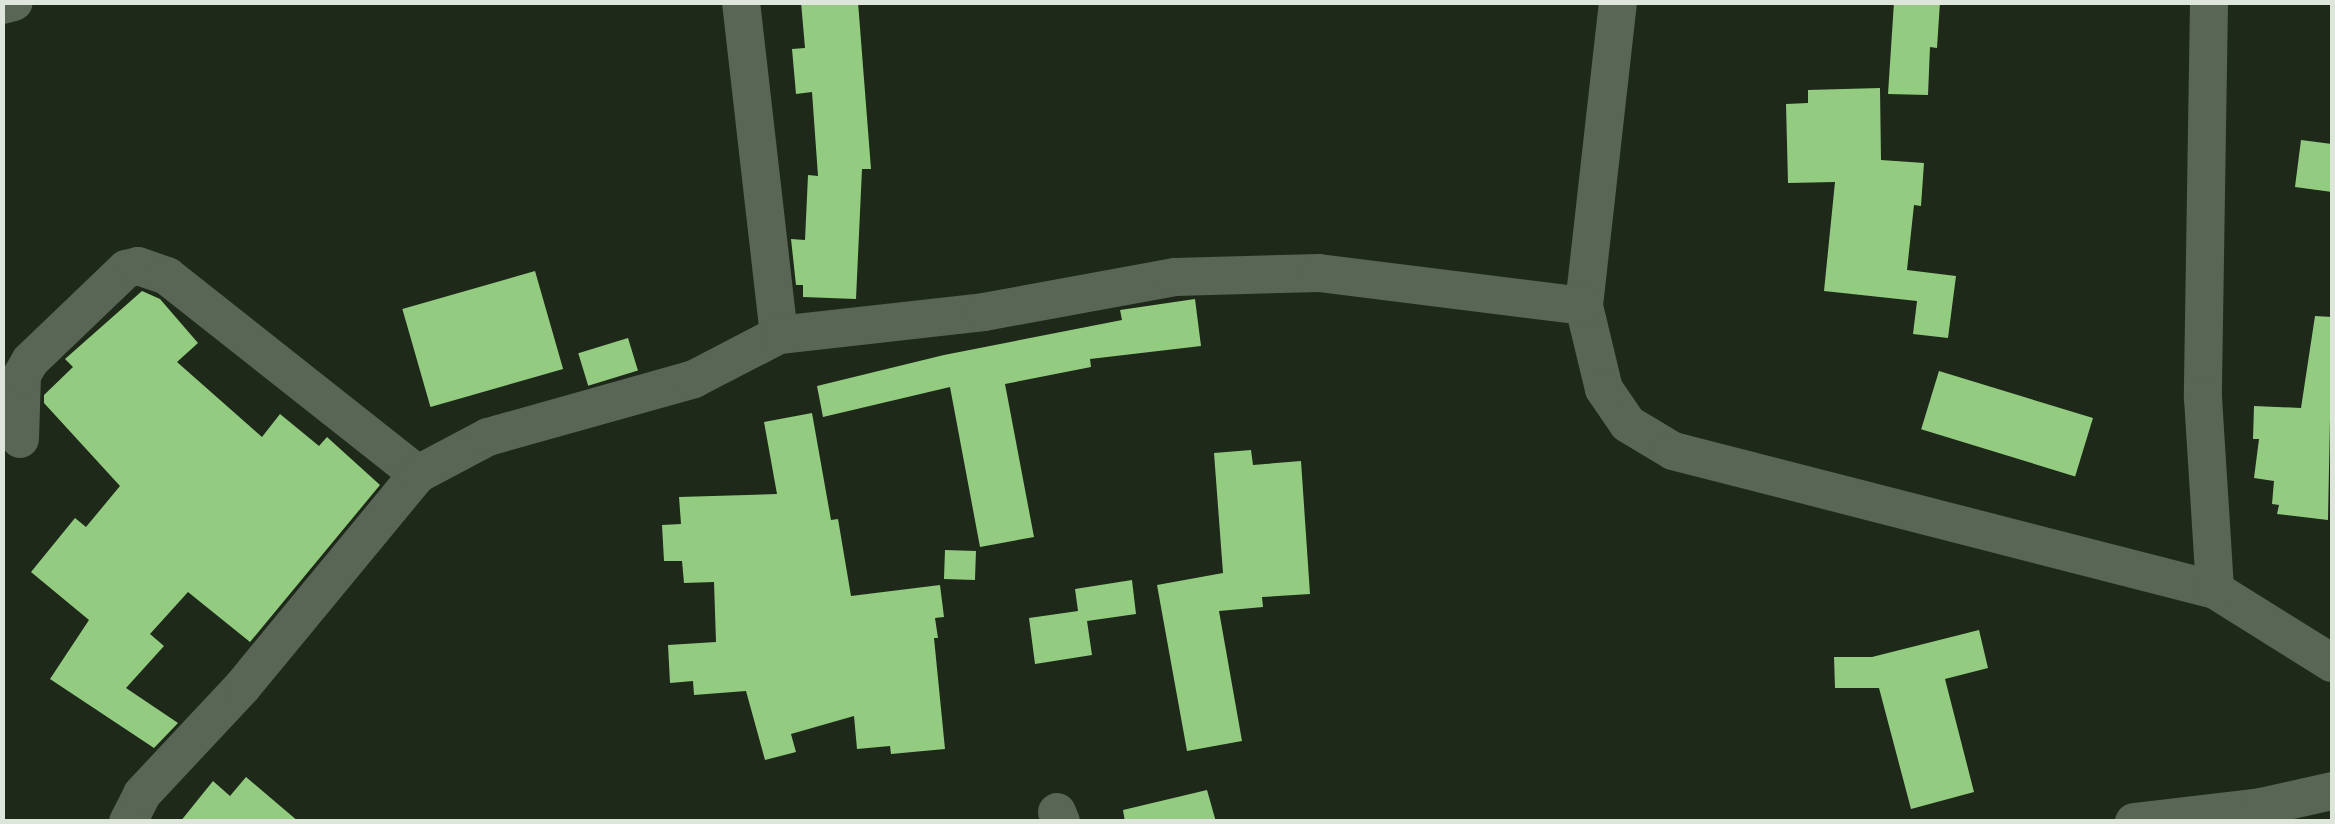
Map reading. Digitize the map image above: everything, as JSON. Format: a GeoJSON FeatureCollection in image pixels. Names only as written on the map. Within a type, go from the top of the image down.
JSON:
{"type":"FeatureCollection","features":[{"type":"Feature","properties":{"kind":"street"},"geometry":{"type":"LineString","coordinates":[[2,5],[14,2]]}},
{"type":"Feature","properties":{"kind":"street"},"geometry":{"type":"LineString","coordinates":[[741,2],[779,335]]}},
{"type":"Feature","properties":{"kind":"street"},"geometry":{"type":"LineString","coordinates":[[1618,2],[1584,306],[1604,389],[1628,424],[1673,451],[2215,590],[2332,663]]}},
{"type":"Feature","properties":{"kind":"street"},"geometry":{"type":"LineString","coordinates":[[2209,2],[2204,398],[2215,590]]}},
{"type":"Feature","properties":{"kind":"street"},"geometry":{"type":"LineString","coordinates":[[20,439],[22,375],[30,361],[126,269],[138,266],[167,276],[418,474]]}},
{"type":"Feature","properties":{"kind":"street"},"geometry":{"type":"LineString","coordinates":[[128,822],[142,794],[243,686],[418,474],[488,436],[694,379],[779,335],[984,312],[1175,277],[1319,273],[1584,306]]}},
{"type":"Feature","properties":{"kind":"street"},"geometry":{"type":"LineString","coordinates":[[2134,822],[2262,807],[2332,791]]}},
{"type":"Feature","properties":{"kind":"building"},"geometry":{"type":"Polygon","coordinates":[[[801,2],[858,2],[871,169],[862,169],[856,299],[803,297],[803,285],[796,285],[791,239],[805,240],[808,175],[818,176],[812,92],[796,94],[792,49],[805,48],[801,2]]]}},
{"type":"Feature","properties":{"kind":"building"},"geometry":{"type":"Polygon","coordinates":[[[1894,2],[1940,2],[1937,48],[1930,47],[1928,95],[1888,94],[1894,2]]]}},
{"type":"Feature","properties":{"kind":"building"},"geometry":{"type":"Polygon","coordinates":[[[1880,88],[1881,160],[1924,163],[1921,206],[1914,205],[1907,270],[1956,276],[1948,338],[1913,334],[1917,301],[1824,291],[1835,182],[1788,183],[1786,104],[1808,103],[1808,90],[1880,88]]]}},
{"type":"Feature","properties":{"kind":"building"},"geometry":{"type":"Polygon","coordinates":[[[2301,140],[2332,144],[2332,192],[2295,187],[2301,140]]]}},
{"type":"Feature","properties":{"kind":"building"},"geometry":{"type":"Polygon","coordinates":[[[535,271],[563,369],[430,407],[402,309],[535,271]]]}},
{"type":"Feature","properties":{"kind":"building"},"geometry":{"type":"Polygon","coordinates":[[[142,291],[160,299],[198,343],[177,362],[262,437],[280,414],[319,446],[327,437],[380,485],[250,642],[188,592],[150,634],[164,646],[126,688],[178,723],[154,748],[50,679],[89,620],[31,572],[75,518],[86,527],[120,486],[44,403],[44,395],[73,367],[65,359],[142,291]]]}},
{"type":"Feature","properties":{"kind":"building"},"geometry":{"type":"Polygon","coordinates":[[[1195,299],[1201,346],[1090,359],[1091,367],[1005,384],[1034,537],[980,547],[950,387],[823,417],[817,386],[944,355],[1122,320],[1120,310],[1195,299]]]}},
{"type":"Feature","properties":{"kind":"building"},"geometry":{"type":"Polygon","coordinates":[[[2315,316],[2332,317],[2328,520],[2277,514],[2279,505],[2272,504],[2274,481],[2254,478],[2259,439],[2253,439],[2254,406],[2301,408],[2315,316]]]}},
{"type":"Feature","properties":{"kind":"building"},"geometry":{"type":"Polygon","coordinates":[[[628,338],[638,371],[588,386],[578,353],[628,338]]]}},
{"type":"Feature","properties":{"kind":"building"},"geometry":{"type":"Polygon","coordinates":[[[1939,371],[2093,418],[2075,476],[1921,429],[1939,371]]]}},
{"type":"Feature","properties":{"kind":"building"},"geometry":{"type":"Polygon","coordinates":[[[812,413],[831,520],[838,519],[851,596],[940,585],[944,617],[935,618],[938,638],[934,638],[945,749],[891,754],[890,746],[857,749],[854,716],[791,734],[796,752],[765,760],[746,691],[694,695],[693,681],[670,683],[668,645],[716,642],[714,582],[684,583],[682,561],[664,561],[662,525],[681,524],[679,497],[777,494],[764,422],[812,413]]]}},
{"type":"Feature","properties":{"kind":"building"},"geometry":{"type":"Polygon","coordinates":[[[1251,450],[1253,465],[1301,461],[1310,594],[1262,597],[1263,607],[1219,611],[1242,741],[1187,751],[1157,585],[1223,573],[1214,453],[1251,450]]]}},
{"type":"Feature","properties":{"kind":"building"},"geometry":{"type":"Polygon","coordinates":[[[945,550],[976,551],[975,580],[944,579],[945,550]]]}},
{"type":"Feature","properties":{"kind":"building"},"geometry":{"type":"Polygon","coordinates":[[[1132,580],[1136,614],[1087,621],[1092,655],[1035,664],[1029,618],[1078,611],[1075,589],[1132,580]]]}},
{"type":"Feature","properties":{"kind":"building"},"geometry":{"type":"Polygon","coordinates":[[[1979,630],[1988,668],[1945,679],[1974,792],[1911,809],[1879,688],[1835,688],[1834,657],[1872,657],[1979,630]]]}},
{"type":"Feature","properties":{"kind":"building"},"geometry":{"type":"Polygon","coordinates":[[[246,777],[299,822],[180,822],[213,781],[230,796],[246,777]]]}},
{"type":"Feature","properties":{"kind":"building"},"geometry":{"type":"Polygon","coordinates":[[[1207,790],[1216,822],[1125,822],[1123,810],[1207,790]]]}}]}
